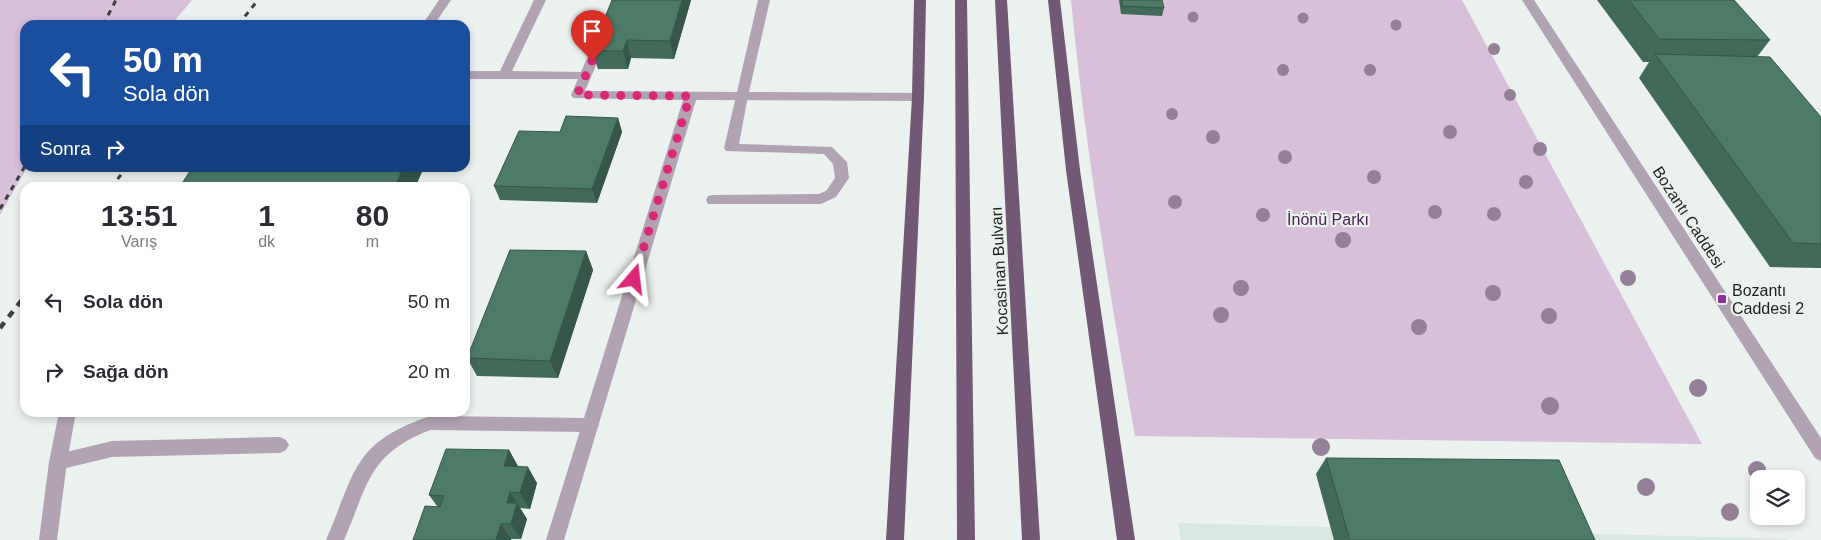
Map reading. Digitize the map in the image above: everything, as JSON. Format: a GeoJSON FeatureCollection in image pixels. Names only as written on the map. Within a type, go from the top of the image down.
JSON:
{"type":"FeatureCollection","features":[{"type":"Feature","properties":{"kind":"highway"},"geometry":{"type":"LineString","coordinates":[[895,540],[918,97],[920,0]]}},
{"type":"Feature","properties":{"kind":"highway","name":"Kocasinan Bulvarı"},"geometry":{"type":"LineString","coordinates":[[961,0],[966,540]]}},
{"type":"Feature","properties":{"kind":"highway","name":"Kocasinan Bulvarı"},"geometry":{"type":"LineString","coordinates":[[1001,0],[1031,540]]}},
{"type":"Feature","properties":{"kind":"highway"},"geometry":{"type":"LineString","coordinates":[[1054,0],[1074,180],[1126,540]]}},
{"type":"Feature","properties":{"kind":"street"},"geometry":{"type":"LineString","coordinates":[[431,20],[445,0]]}},
{"type":"Feature","properties":{"kind":"street"},"geometry":{"type":"LineString","coordinates":[[504,75],[540,0]]}},
{"type":"Feature","properties":{"kind":"street"},"geometry":{"type":"LineString","coordinates":[[618,0],[577,95],[918,97]]}},
{"type":"Feature","properties":{"kind":"street"},"geometry":{"type":"LineString","coordinates":[[713,200],[821,199],[831,194],[842,178],[840,162],[827,150],[731,148],[764,0]]}},
{"type":"Feature","properties":{"kind":"street","name":"Bozantı Caddesi"},"geometry":{"type":"LineString","coordinates":[[1528,0],[1821,453]]}},
{"type":"Feature","properties":{"kind":"street"},"geometry":{"type":"LineString","coordinates":[[470,75],[585,76]]}},
{"type":"Feature","properties":{"kind":"street"},"geometry":{"type":"LineString","coordinates":[[555,540],[690,96]]}},
{"type":"Feature","properties":{"kind":"street"},"geometry":{"type":"LineString","coordinates":[[48,540],[58,462],[67,417]]}},
{"type":"Feature","properties":{"kind":"street"},"geometry":{"type":"LineString","coordinates":[[336,540],[367,464],[391,441],[410,430],[430,423],[590,425]]}},
{"type":"Feature","properties":{"kind":"street"},"geometry":{"type":"LineString","coordinates":[[58,462],[112,449],[280,445]]}},
{"type":"Feature","properties":{"kind":"shaded area"},"geometry":{"type":"Polygon","coordinates":[[[1178,523],[1787,539],[1788,540],[1181,540],[1178,523]]]}},
{"type":"Feature","properties":{"kind":"green space"},"geometry":{"type":"Polygon","coordinates":[[[0,0],[192,0],[175,20],[20,20],[20,172],[25,172],[0,215],[0,0]]]}},
{"type":"Feature","properties":{"kind":"green space","name":"İnönü Parkı"},"geometry":{"type":"Polygon","coordinates":[[[1071,0],[1462,0],[1702,444],[1135,436],[1098,218],[1071,0]]]}},
{"type":"Feature","properties":{"kind":"building"},"geometry":{"type":"Polygon","coordinates":[[[612,0],[682,0],[670,41],[627,40],[623,51],[592,51],[612,0]]]}},
{"type":"Feature","properties":{"kind":"building"},"geometry":{"type":"Polygon","coordinates":[[[1122,0],[1162,0],[1164,8],[1122,6],[1122,0]]]}},
{"type":"Feature","properties":{"kind":"building"},"geometry":{"type":"Polygon","coordinates":[[[1629,0],[1734,0],[1770,40],[1659,39],[1629,0]]]}},
{"type":"Feature","properties":{"kind":"building"},"geometry":{"type":"Polygon","coordinates":[[[1655,54],[1770,57],[1821,117],[1821,244],[1793,243],[1655,54]]]}},
{"type":"Feature","properties":{"kind":"building"},"geometry":{"type":"Polygon","coordinates":[[[566,116],[618,118],[592,189],[494,186],[519,131],[560,132],[566,116]]]}},
{"type":"Feature","properties":{"kind":"building"},"geometry":{"type":"Polygon","coordinates":[[[189,172],[401,172],[397,182],[183,182],[189,172]]]}},
{"type":"Feature","properties":{"kind":"building"},"geometry":{"type":"Polygon","coordinates":[[[510,250],[586,251],[550,361],[470,358],[470,350],[510,250]]]}},
{"type":"Feature","properties":{"kind":"building"},"geometry":{"type":"Polygon","coordinates":[[[446,449],[509,450],[504,466],[528,467],[520,493],[510,492],[507,503],[517,503],[511,524],[501,524],[496,539],[506,540],[413,540],[425,506],[440,507],[444,496],[429,495],[446,449]]]}},
{"type":"Feature","properties":{"kind":"building"},"geometry":{"type":"Polygon","coordinates":[[[1326,458],[1559,460],[1595,540],[1350,540],[1326,458]]]}},
{"type":"Feature","properties":{"kind":"railway"},"geometry":{"type":"LineString","coordinates":[[106,20],[116,0]]}},
{"type":"Feature","properties":{"kind":"railway"},"geometry":{"type":"LineString","coordinates":[[242,20],[258,0]]}},
{"type":"Feature","properties":{"kind":"railway"},"geometry":{"type":"LineString","coordinates":[[0,209],[22,172]]}},
{"type":"Feature","properties":{"kind":"railway"},"geometry":{"type":"LineString","coordinates":[[116,182],[123,172]]}},
{"type":"Feature","properties":{"kind":"railway"},"geometry":{"type":"LineString","coordinates":[[0,328],[20,302]]}},
{"type":"Feature","properties":{"kind":"place","name":"Bozantı Caddesi 2"},"geometry":{"type":"Point","coordinates":[1722,299]}},
{"type":"Feature","properties":{"kind":"route"},"geometry":{"type":"LineString","coordinates":[[592,61],[577,95],[690,96],[634,279]]}}]}
